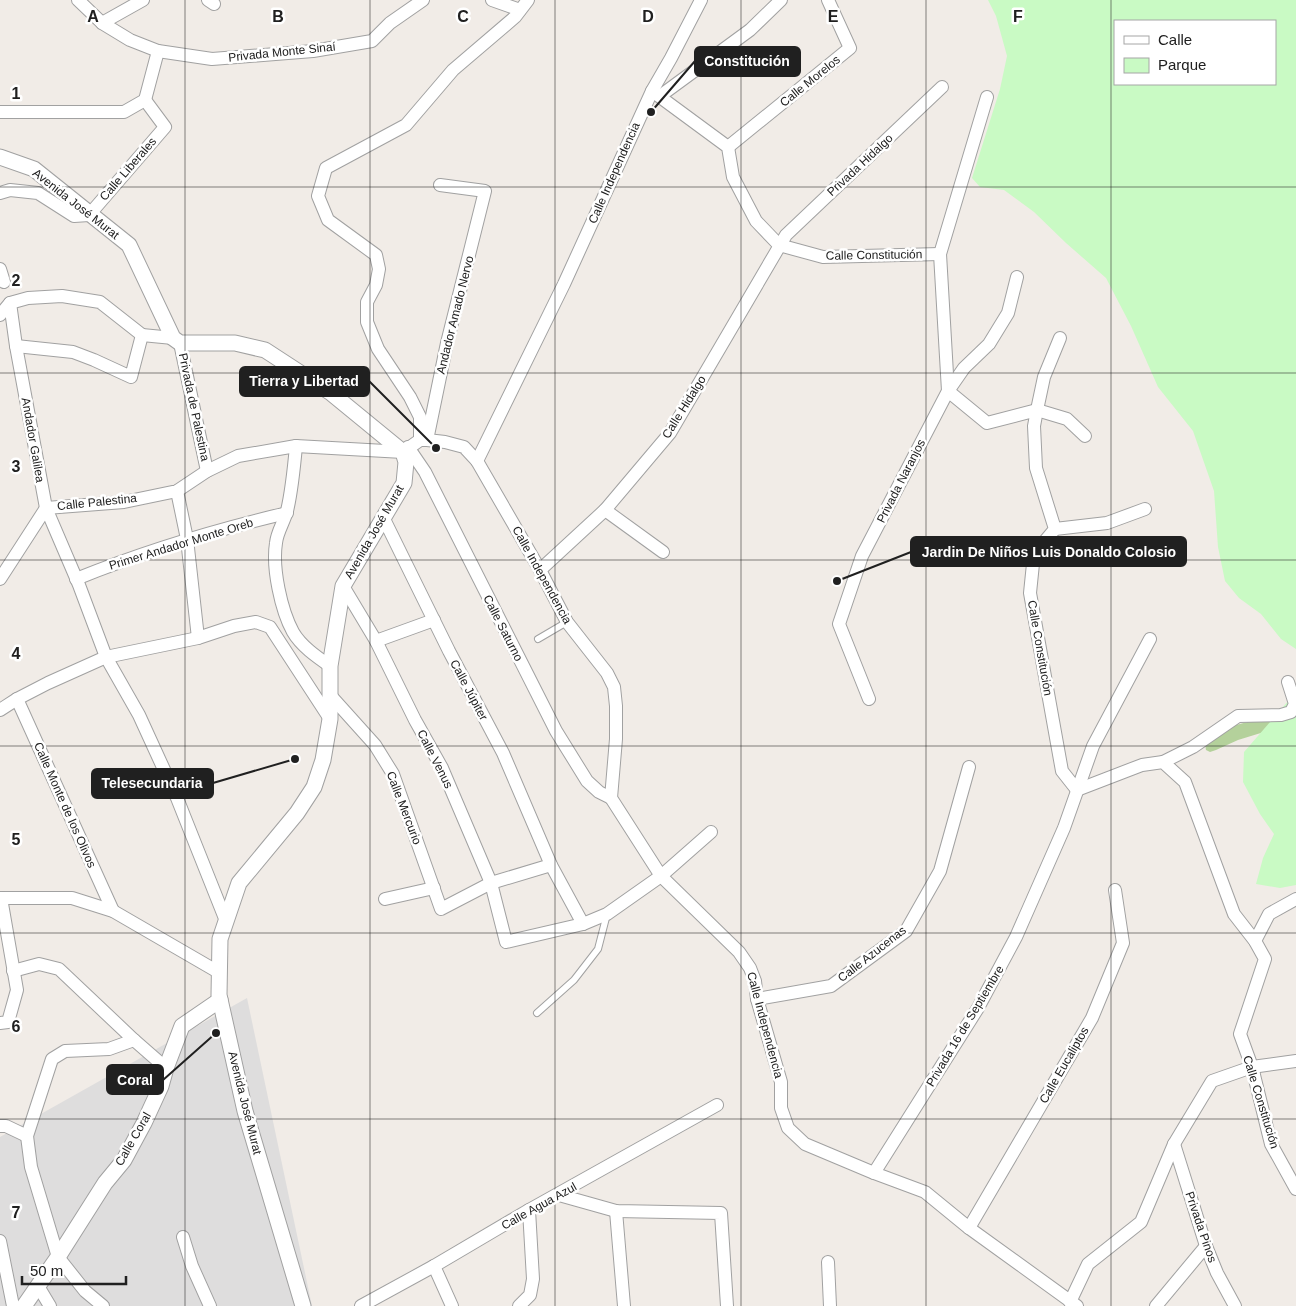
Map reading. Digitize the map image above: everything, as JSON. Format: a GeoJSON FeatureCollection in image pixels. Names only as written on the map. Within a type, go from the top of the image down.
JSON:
{"type":"FeatureCollection","features":[{"type":"Feature","properties":{"kind":"street","name":"Privada Monte Sinaí"},"geometry":{"type":"LineString","coordinates":[[78,0],[102,23],[130,40],[158,51],[212,59],[313,51],[372,41],[390,24],[423,0]]}},
{"type":"Feature","properties":{"kind":"street"},"geometry":{"type":"LineString","coordinates":[[102,23],[143,0]]}},
{"type":"Feature","properties":{"kind":"street"},"geometry":{"type":"LineString","coordinates":[[423,440],[420,418],[410,398],[378,349],[367,322],[367,302],[376,286],[379,269],[376,255],[328,220],[318,196],[326,168],[406,125],[453,70],[515,17],[524,5],[492,0]]}},
{"type":"Feature","properties":{"kind":"street","name":"Calle Independencia"},"geometry":{"type":"LineString","coordinates":[[701,0],[477,461],[540,570],[567,622],[606,673],[614,687],[616,739],[611,798],[661,876],[739,952],[750,968],[755,981],[757,999],[780,1082],[781,1108],[788,1128],[805,1144],[925,1192],[969,1228],[1073,1304]]}},
{"type":"Feature","properties":{"kind":"street"},"geometry":{"type":"LineString","coordinates":[[728,147],[656,94],[750,30],[781,0]]}},
{"type":"Feature","properties":{"kind":"street","name":"Calle Morelos"},"geometry":{"type":"LineString","coordinates":[[728,147],[850,48],[828,0]]}},
{"type":"Feature","properties":{"kind":"street"},"geometry":{"type":"LineString","coordinates":[[0,112],[124,112],[145,100],[158,51]]}},
{"type":"Feature","properties":{"kind":"street","name":"Privada Hidalgo"},"geometry":{"type":"LineString","coordinates":[[779,244],[786,235],[942,87]]}},
{"type":"Feature","properties":{"kind":"street"},"geometry":{"type":"LineString","coordinates":[[940,254],[987,97]]}},
{"type":"Feature","properties":{"kind":"street","name":"Calle Liberales"},"geometry":{"type":"LineString","coordinates":[[89,215],[165,127],[145,100]]}},
{"type":"Feature","properties":{"kind":"street","name":"Calle Constitución"},"geometry":{"type":"LineString","coordinates":[[728,147],[733,178],[756,221],[779,244],[823,256],[940,254],[948,391]]}},
{"type":"Feature","properties":{"kind":"street","name":"Avenida José Murat"},"geometry":{"type":"LineString","coordinates":[[0,157],[34,169],[128,245],[176,340]]}},
{"type":"Feature","properties":{"kind":"street","name":"Andador Amado Nervo"},"geometry":{"type":"LineString","coordinates":[[423,440],[485,191],[440,185]]}},
{"type":"Feature","properties":{"kind":"street"},"geometry":{"type":"LineString","coordinates":[[0,193],[10,190],[38,193],[74,216],[89,215]]}},
{"type":"Feature","properties":{"kind":"street","name":"Calle Hidalgo"},"geometry":{"type":"LineString","coordinates":[[540,570],[605,510],[670,433],[779,244]]}},
{"type":"Feature","properties":{"kind":"street","name":"Privada Naranjos"},"geometry":{"type":"LineString","coordinates":[[869,699],[839,624],[862,556],[948,391],[964,368],[989,344],[1008,314],[1017,277]]}},
{"type":"Feature","properties":{"kind":"street"},"geometry":{"type":"LineString","coordinates":[[0,315],[10,303],[28,298],[62,296],[100,302],[142,335],[176,340],[234,343],[264,350],[331,394],[405,450],[423,440],[445,442],[464,447],[477,461]]}},
{"type":"Feature","properties":{"kind":"street","name":"Andador Galilea"},"geometry":{"type":"LineString","coordinates":[[10,303],[16,346],[46,508],[106,657],[139,716],[177,798],[226,921]]}},
{"type":"Feature","properties":{"kind":"street"},"geometry":{"type":"LineString","coordinates":[[16,346],[73,352],[131,377],[142,335]]}},
{"type":"Feature","properties":{"kind":"street"},"geometry":{"type":"LineString","coordinates":[[1060,338],[1044,377],[1034,426],[1036,468],[1056,529],[1107,523],[1145,509]]}},
{"type":"Feature","properties":{"kind":"street","name":"Privada de Palestina"},"geometry":{"type":"LineString","coordinates":[[176,340],[207,471]]}},
{"type":"Feature","properties":{"kind":"street"},"geometry":{"type":"LineString","coordinates":[[948,391],[988,423],[1037,410],[1067,419],[1085,436]]}},
{"type":"Feature","properties":{"kind":"street"},"geometry":{"type":"LineString","coordinates":[[296,446],[292,490],[287,513],[276,541],[274,568],[282,602],[294,633],[312,653],[330,666]]}},
{"type":"Feature","properties":{"kind":"street","name":"Calle Palestina"},"geometry":{"type":"LineString","coordinates":[[0,579],[46,508],[124,502],[177,491],[207,471],[238,456],[296,446],[405,450]]}},
{"type":"Feature","properties":{"kind":"street","name":"Avenida José Murat"},"geometry":{"type":"LineString","coordinates":[[302,1306],[245,1111],[220,1000],[220,939],[239,883],[297,813],[314,786],[323,760],[330,718],[330,666],[343,586],[404,484],[405,450]]}},
{"type":"Feature","properties":{"kind":"street","name":"Calle Saturno"},"geometry":{"type":"LineString","coordinates":[[405,450],[425,472],[556,731],[588,781],[599,792],[611,798]]}},
{"type":"Feature","properties":{"kind":"street"},"geometry":{"type":"LineString","coordinates":[[177,491],[187,539],[198,638]]}},
{"type":"Feature","properties":{"kind":"street"},"geometry":{"type":"LineString","coordinates":[[605,510],[663,552]]}},
{"type":"Feature","properties":{"kind":"street","name":"Primer Andador Monte Oreb"},"geometry":{"type":"LineString","coordinates":[[76,579],[125,559],[187,539],[287,513]]}},
{"type":"Feature","properties":{"kind":"street","name":"Calle Júpiter"},"geometry":{"type":"LineString","coordinates":[[383,517],[449,651],[503,753],[551,865],[583,924]]}},
{"type":"Feature","properties":{"kind":"street","name":"Calle Constitución"},"geometry":{"type":"LineString","coordinates":[[1056,529],[1034,554],[1030,592],[1062,771],[1077,790]]}},
{"type":"Feature","properties":{"kind":"street","name":"Calle Venus"},"geometry":{"type":"LineString","coordinates":[[343,586],[376,641],[415,720],[442,768],[491,883],[506,942],[583,924]]}},
{"type":"Feature","properties":{"kind":"street"},"geometry":{"type":"LineString","coordinates":[[376,641],[434,620]]}},
{"type":"Feature","properties":{"kind":"street"},"geometry":{"type":"LineString","coordinates":[[0,710],[17,699],[106,657],[198,638],[234,626],[256,622],[270,627],[330,718]]}},
{"type":"Feature","properties":{"kind":"street","name":"Privada 16 de Septiembre"},"geometry":{"type":"LineString","coordinates":[[874,1173],[978,1008],[1016,937],[1064,828],[1093,746],[1150,640]]}},
{"type":"Feature","properties":{"kind":"street"},"geometry":{"type":"LineString","coordinates":[[1077,790],[1142,765],[1163,762],[1193,747],[1238,716],[1281,715],[1291,712],[1296,704],[1288,682]]}},
{"type":"Feature","properties":{"kind":"street","name":"Calle Mercurio"},"geometry":{"type":"LineString","coordinates":[[330,695],[375,745],[393,774],[441,909],[491,883]]}},
{"type":"Feature","properties":{"kind":"street","name":"Calle Monte de los Olivos"},"geometry":{"type":"LineString","coordinates":[[17,699],[114,911]]}},
{"type":"Feature","properties":{"kind":"street","name":"Calle Constitución"},"geometry":{"type":"LineString","coordinates":[[1163,762],[1185,782],[1234,914],[1255,941],[1264,959],[1240,1034],[1252,1067],[1271,1144],[1296,1189]]}},
{"type":"Feature","properties":{"kind":"street","name":"Calle Azucenas"},"geometry":{"type":"LineString","coordinates":[[757,999],[831,986],[906,931],[940,871],[968,767]]}},
{"type":"Feature","properties":{"kind":"street"},"geometry":{"type":"LineString","coordinates":[[583,924],[607,914],[661,876],[710,832]]}},
{"type":"Feature","properties":{"kind":"street"},"geometry":{"type":"LineString","coordinates":[[491,883],[551,865]]}},
{"type":"Feature","properties":{"kind":"street"},"geometry":{"type":"LineString","coordinates":[[385,899],[434,888]]}},
{"type":"Feature","properties":{"kind":"street","name":"Calle Eucaliptos"},"geometry":{"type":"LineString","coordinates":[[969,1228],[1092,1018],[1123,943],[1116,890]]}},
{"type":"Feature","properties":{"kind":"street"},"geometry":{"type":"LineString","coordinates":[[0,1023],[8,1022],[17,990],[0,898],[72,898],[114,911],[220,973]]}},
{"type":"Feature","properties":{"kind":"street"},"geometry":{"type":"LineString","coordinates":[[1255,941],[1269,914],[1296,899]]}},
{"type":"Feature","properties":{"kind":"street"},"geometry":{"type":"LineString","coordinates":[[13,971],[39,964],[59,969],[166,1068]]}},
{"type":"Feature","properties":{"kind":"street","name":"Calle Coral"},"geometry":{"type":"LineString","coordinates":[[24,1306],[106,1183],[124,1160],[161,1086],[182,1026],[220,1000]]}},
{"type":"Feature","properties":{"kind":"street"},"geometry":{"type":"LineString","coordinates":[[103,1306],[85,1291],[58,1257],[31,1167],[27,1136],[52,1059],[65,1051],[109,1049],[134,1040]]}},
{"type":"Feature","properties":{"kind":"street"},"geometry":{"type":"LineString","coordinates":[[1073,1304],[1088,1264],[1141,1222],[1174,1144],[1212,1081],[1252,1067],[1296,1061]]}},
{"type":"Feature","properties":{"kind":"street","name":"Calle Agua Azul"},"geometry":{"type":"LineString","coordinates":[[361,1306],[717,1104]]}},
{"type":"Feature","properties":{"kind":"street"},"geometry":{"type":"LineString","coordinates":[[0,1126],[6,1126],[27,1136]]}},
{"type":"Feature","properties":{"kind":"street","name":"Privada Pinos"},"geometry":{"type":"LineString","coordinates":[[1174,1144],[1206,1246],[1217,1273],[1235,1306]]}},
{"type":"Feature","properties":{"kind":"street"},"geometry":{"type":"LineString","coordinates":[[559,1195],[616,1211],[720,1213],[727,1306]]}},
{"type":"Feature","properties":{"kind":"street"},"geometry":{"type":"LineString","coordinates":[[519,1306],[530,1295],[533,1279],[529,1210]]}},
{"type":"Feature","properties":{"kind":"street"},"geometry":{"type":"LineString","coordinates":[[616,1211],[624,1306]]}},
{"type":"Feature","properties":{"kind":"street"},"geometry":{"type":"LineString","coordinates":[[183,1237],[192,1266],[210,1306]]}},
{"type":"Feature","properties":{"kind":"street"},"geometry":{"type":"LineString","coordinates":[[0,1240],[13,1306]]}},
{"type":"Feature","properties":{"kind":"street"},"geometry":{"type":"LineString","coordinates":[[1156,1306],[1206,1246]]}},
{"type":"Feature","properties":{"kind":"street"},"geometry":{"type":"LineString","coordinates":[[828,1262],[830,1306]]}},
{"type":"Feature","properties":{"kind":"street"},"geometry":{"type":"LineString","coordinates":[[434,1266],[452,1306]]}},
{"type":"Feature","properties":{"kind":"street"},"geometry":{"type":"LineString","coordinates":[[38,1286],[50,1306]]}},
{"type":"Feature","properties":{"kind":"lane"},"geometry":{"type":"LineString","coordinates":[[538,640],[567,622]]}},
{"type":"Feature","properties":{"kind":"lane"},"geometry":{"type":"LineString","coordinates":[[537,1013],[574,980],[598,950],[607,914]]}},
{"type":"Feature","properties":{"kind":"shaded area"},"geometry":{"type":"Polygon","coordinates":[[[247,998],[312,1306],[0,1306],[0,1137],[247,998]]]}},
{"type":"Feature","properties":{"kind":"green space"},"geometry":{"type":"Polygon","coordinates":[[[988,0],[1296,0],[1296,649],[1281,639],[1261,614],[1239,598],[1225,581],[1218,547],[1214,491],[1193,431],[1158,387],[1131,326],[1106,278],[1034,212],[1004,190],[980,187],[972,178],[1000,89],[1007,56],[996,16],[988,0]]]}},
{"type":"Feature","properties":{"kind":"green space"},"geometry":{"type":"Polygon","coordinates":[[[1296,692],[1296,885],[1280,888],[1256,884],[1263,858],[1274,834],[1260,814],[1243,782],[1244,752],[1296,692]]]}},
{"type":"Feature","properties":{"kind":"green space"},"geometry":{"type":"Polygon","coordinates":[[[1288,715],[1264,732],[1238,740],[1210,752],[1206,750],[1207,742],[1214,735],[1225,729],[1239,724],[1288,715]]]}},
{"type":"Feature","properties":{"kind":"place","name":"Constitución"},"geometry":{"type":"Point","coordinates":[651,112]}},
{"type":"Feature","properties":{"kind":"place","name":"Tierra y Libertad"},"geometry":{"type":"Point","coordinates":[436,448]}},
{"type":"Feature","properties":{"kind":"place","name":"Jardin De Niños Luis Donaldo Colosio"},"geometry":{"type":"Point","coordinates":[837,581]}},
{"type":"Feature","properties":{"kind":"place","name":"Telesecundaria"},"geometry":{"type":"Point","coordinates":[295,759]}},
{"type":"Feature","properties":{"kind":"place","name":"Coral"},"geometry":{"type":"Point","coordinates":[216,1033]}}]}
